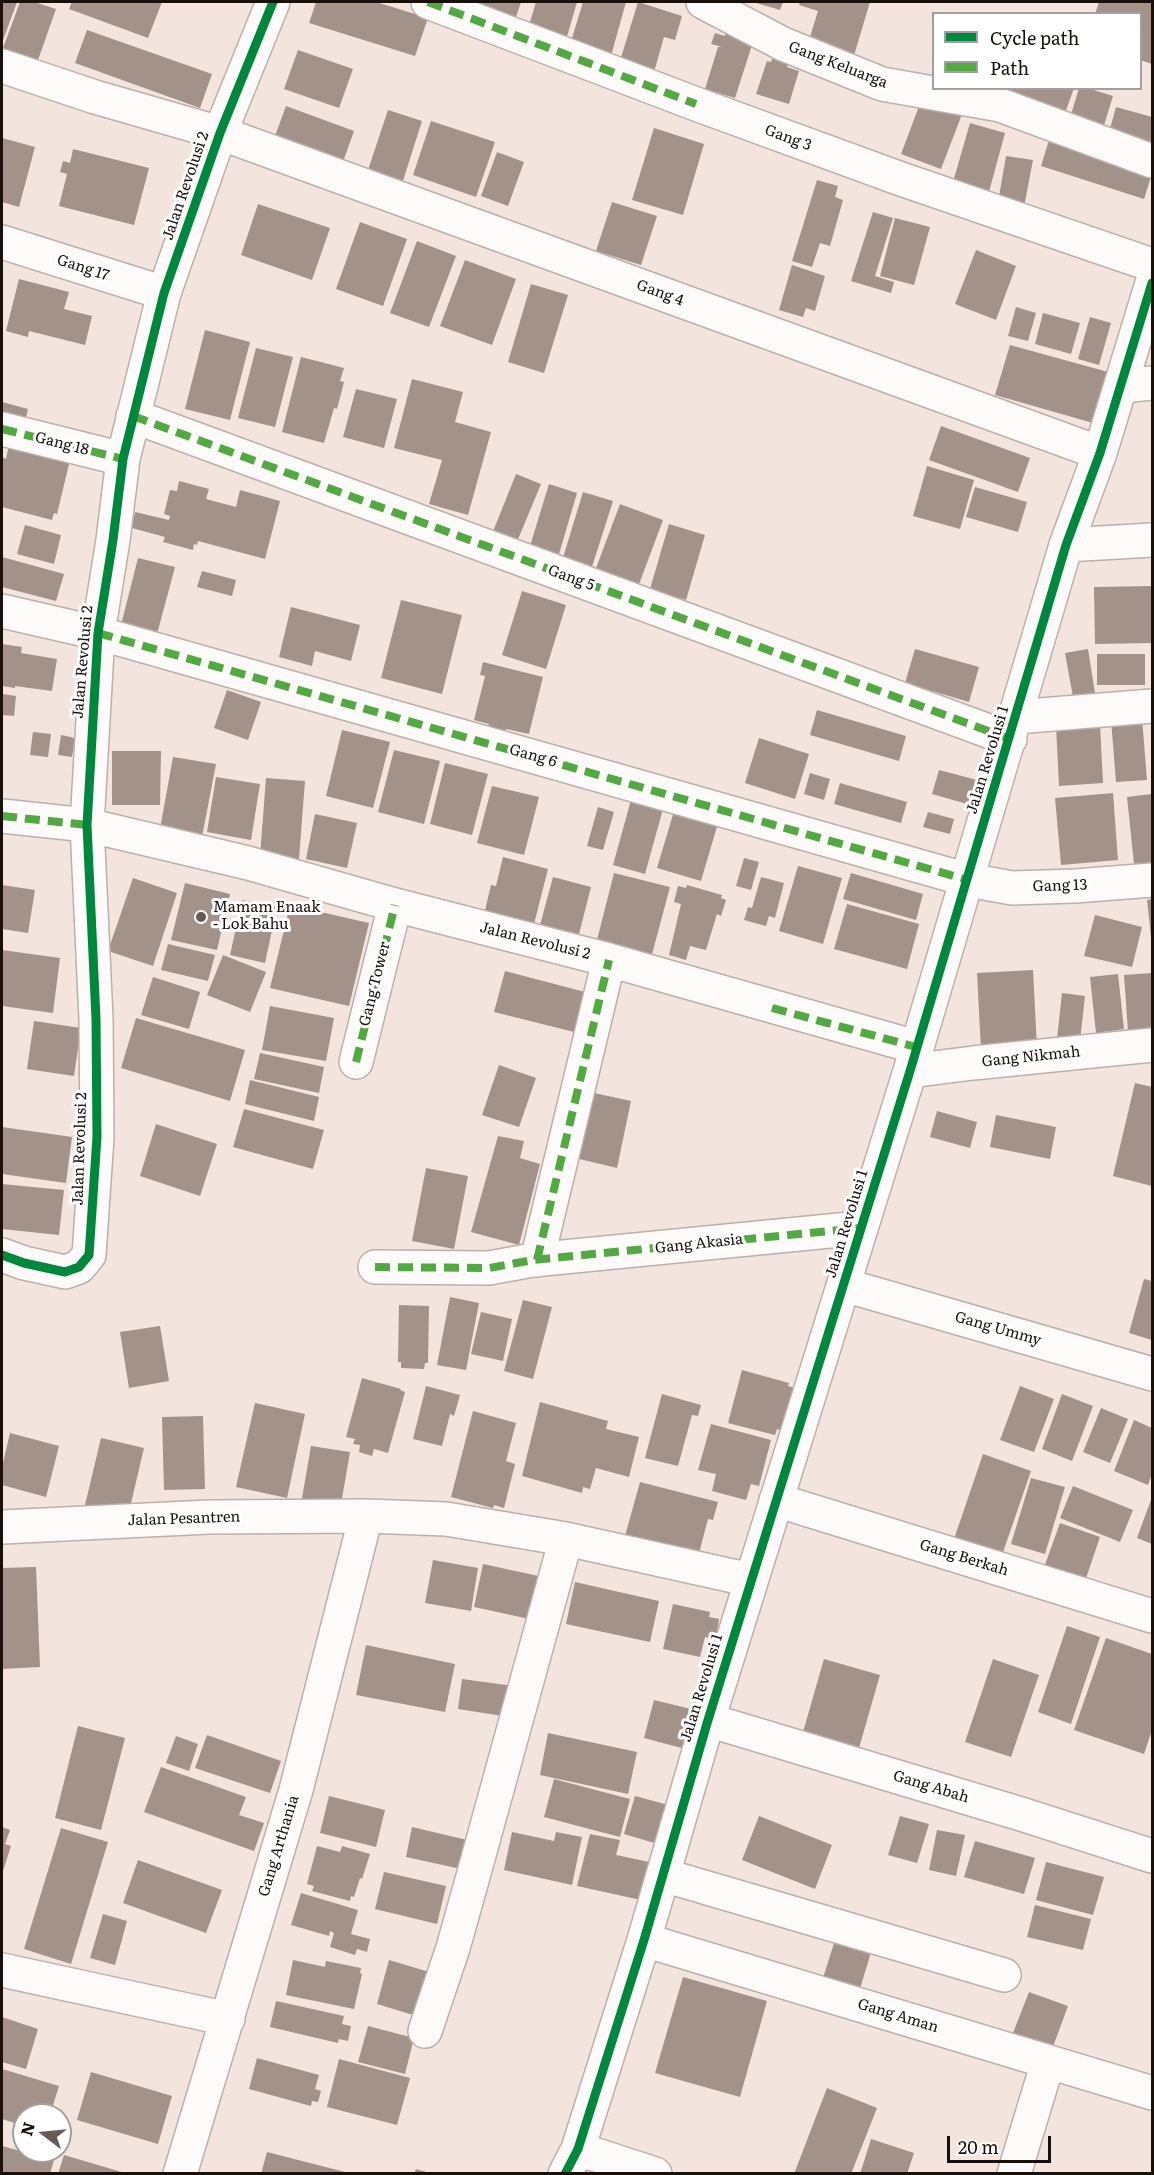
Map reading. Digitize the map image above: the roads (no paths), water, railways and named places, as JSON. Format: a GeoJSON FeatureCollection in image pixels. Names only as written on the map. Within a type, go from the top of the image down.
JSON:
{"type":"FeatureCollection","features":[{"type":"Feature","properties":{"kind":"street","name":"Jalan Revolusi 2"},"geometry":{"type":"LineString","coordinates":[[2,1255],[24,1263],[65,1272],[79,1267],[89,1254],[97,1125],[96,1020],[87,825],[98,633],[123,459],[164,293],[220,133],[273,2]]}},
{"type":"Feature","properties":{"kind":"street","name":"Gang 3"},"geometry":{"type":"LineString","coordinates":[[428,2],[890,175],[1152,265]]}},
{"type":"Feature","properties":{"kind":"street","name":"Gang Keluarga"},"geometry":{"type":"LineString","coordinates":[[703,2],[783,44],[882,84],[1000,105],[1152,161]]}},
{"type":"Feature","properties":{"kind":"street","name":"Gang 4"},"geometry":{"type":"LineString","coordinates":[[2,66],[95,97],[220,133],[1100,453]]}},
{"type":"Feature","properties":{"kind":"street","name":"Gang 17"},"geometry":{"type":"LineString","coordinates":[[2,242],[164,293]]}},
{"type":"Feature","properties":{"kind":"street","name":"Jalan Revolusi 1"},"geometry":{"type":"LineString","coordinates":[[572,2161],[644,1940],[708,1720],[844,1286],[968,880],[1066,545],[1100,453],[1137,384],[1152,283]]}},
{"type":"Feature","properties":{"kind":"street","name":"Gang 5"},"geometry":{"type":"LineString","coordinates":[[133,417],[1013,728]]}},
{"type":"Feature","properties":{"kind":"street","name":"Gang 18"},"geometry":{"type":"LineString","coordinates":[[2,429],[123,459]]}},
{"type":"Feature","properties":{"kind":"street"},"geometry":{"type":"LineString","coordinates":[[1066,545],[1152,540]]}},
{"type":"Feature","properties":{"kind":"street","name":"Gang 6"},"geometry":{"type":"LineString","coordinates":[[2,611],[98,633],[968,880]]}},
{"type":"Feature","properties":{"kind":"street"},"geometry":{"type":"LineString","coordinates":[[1013,728],[1152,706]]}},
{"type":"Feature","properties":{"kind":"street"},"geometry":{"type":"LineString","coordinates":[[2,816],[87,825]]}},
{"type":"Feature","properties":{"kind":"street","name":"Jalan Revolusi 2"},"geometry":{"type":"LineString","coordinates":[[87,825],[248,863],[395,906],[609,960],[772,1008],[913,1059]]}},
{"type":"Feature","properties":{"kind":"street","name":"Gang 13"},"geometry":{"type":"LineString","coordinates":[[968,880],[1012,888],[1152,880]]}},
{"type":"Feature","properties":{"kind":"street","name":"Gang Tower"},"geometry":{"type":"LineString","coordinates":[[356,1062],[395,906]]}},
{"type":"Feature","properties":{"kind":"street"},"geometry":{"type":"LineString","coordinates":[[537,1260],[609,960]]}},
{"type":"Feature","properties":{"kind":"street","name":"Gang Nikmah"},"geometry":{"type":"LineString","coordinates":[[913,1059],[973,1063],[1152,1045]]}},
{"type":"Feature","properties":{"kind":"street","name":"Gang Akasia"},"geometry":{"type":"LineString","coordinates":[[375,1267],[489,1268],[537,1260],[860,1228]]}},
{"type":"Feature","properties":{"kind":"street","name":"Gang Ummy"},"geometry":{"type":"LineString","coordinates":[[844,1286],[1152,1374]]}},
{"type":"Feature","properties":{"kind":"street","name":"Gang Berkah"},"geometry":{"type":"LineString","coordinates":[[776,1500],[1152,1616]]}},
{"type":"Feature","properties":{"kind":"street","name":"Jalan Pesantren"},"geometry":{"type":"LineString","coordinates":[[2,1527],[209,1517],[366,1516],[446,1519],[566,1539],[751,1580]]}},
{"type":"Feature","properties":{"kind":"street","name":"Gang Arthania"},"geometry":{"type":"LineString","coordinates":[[180,2174],[296,1790],[366,1516]]}},
{"type":"Feature","properties":{"kind":"street"},"geometry":{"type":"LineString","coordinates":[[425,2031],[453,1948],[566,1539]]}},
{"type":"Feature","properties":{"kind":"street","name":"Gang Abah"},"geometry":{"type":"LineString","coordinates":[[708,1720],[1152,1856]]}},
{"type":"Feature","properties":{"kind":"street"},"geometry":{"type":"LineString","coordinates":[[663,1875],[1004,1975]]}},
{"type":"Feature","properties":{"kind":"street","name":"Gang Aman"},"geometry":{"type":"LineString","coordinates":[[644,1940],[1152,2093]]}},
{"type":"Feature","properties":{"kind":"street"},"geometry":{"type":"LineString","coordinates":[[2,1970],[228,2019]]}},
{"type":"Feature","properties":{"kind":"street"},"geometry":{"type":"LineString","coordinates":[[1014,2174],[1048,2062]]}},
{"type":"Feature","properties":{"kind":"street"},"geometry":{"type":"LineString","coordinates":[[572,2161],[655,2174]]}},
{"type":"Feature","properties":{"kind":"place","name":"Mamam Enaak - Lok Bahu"},"geometry":{"type":"Point","coordinates":[201,917]}}]}
